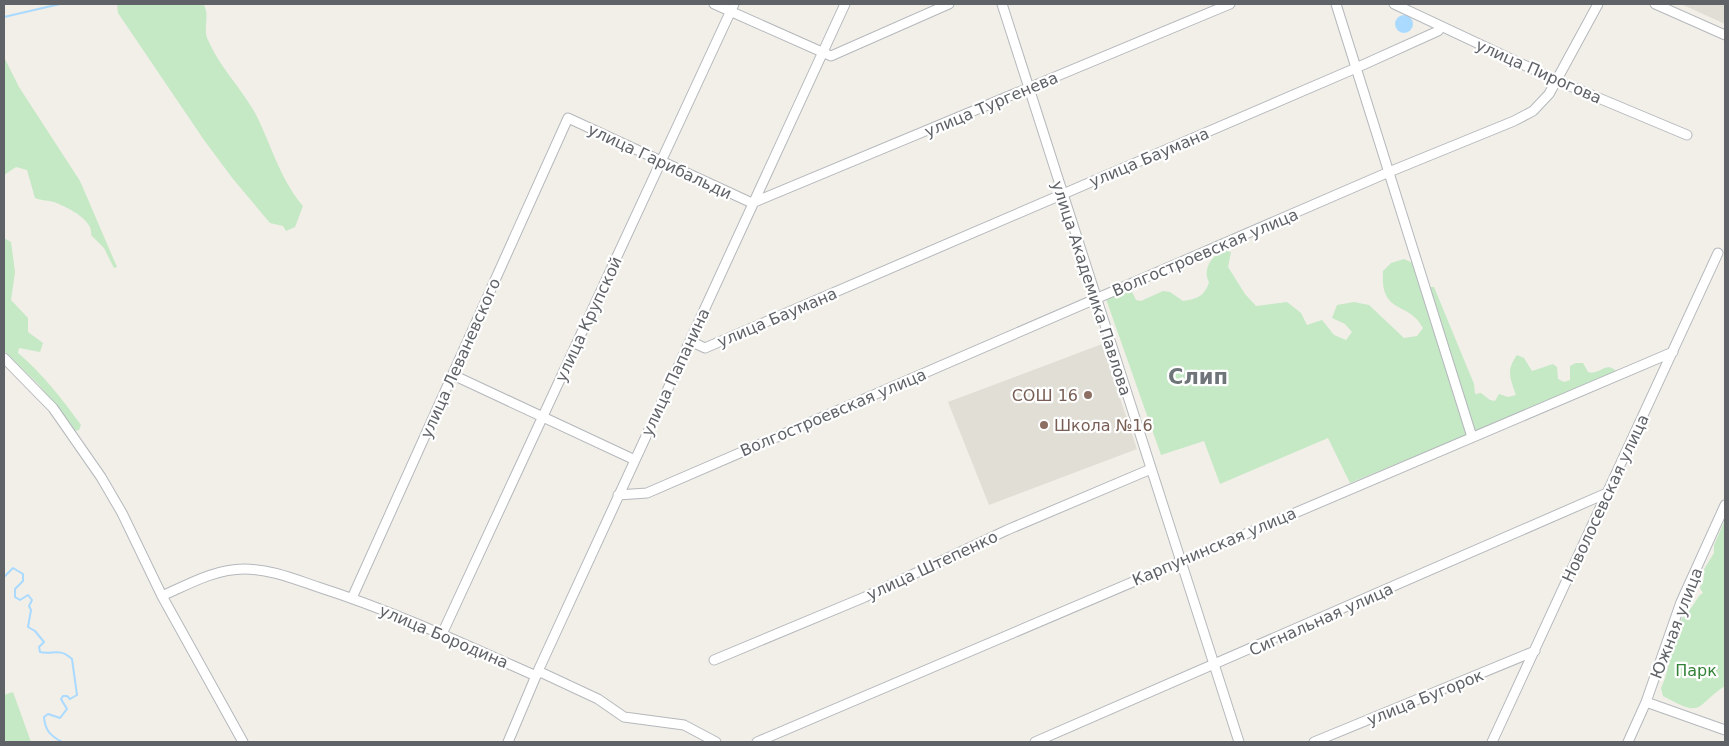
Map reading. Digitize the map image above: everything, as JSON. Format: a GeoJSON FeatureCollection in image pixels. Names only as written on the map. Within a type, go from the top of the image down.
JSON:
{"type":"FeatureCollection","features":[{"type":"Feature","properties":{"kind":"street"},"geometry":{"type":"LineString","coordinates":[[714,4],[732,7],[831,56],[949,4]]}},
{"type":"Feature","properties":{"kind":"street","name":"улица Папанина"},"geometry":{"type":"LineString","coordinates":[[508,742],[537,673],[618,495],[845,4]]}},
{"type":"Feature","properties":{"kind":"street","name":"улица Академика Павлова"},"geometry":{"type":"LineString","coordinates":[[1002,4],[1028,90],[1239,742]]}},
{"type":"Feature","properties":{"kind":"street","name":"улица Тургенева"},"geometry":{"type":"LineString","coordinates":[[752,203],[1028,90],[1230,4]]}},
{"type":"Feature","properties":{"kind":"street"},"geometry":{"type":"LineString","coordinates":[[1336,4],[1472,437]]}},
{"type":"Feature","properties":{"kind":"street","name":"улица Пирогова"},"geometry":{"type":"LineString","coordinates":[[1394,4],[1558,81],[1687,136]]}},
{"type":"Feature","properties":{"kind":"street","name":"Волгостроевская улица"},"geometry":{"type":"LineString","coordinates":[[618,495],[646,493],[1389,172],[1514,121],[1541,105],[1558,81],[1598,4]]}},
{"type":"Feature","properties":{"kind":"street"},"geometry":{"type":"LineString","coordinates":[[1655,4],[1725,35]]}},
{"type":"Feature","properties":{"kind":"street","name":"улица Крупской"},"geometry":{"type":"LineString","coordinates":[[442,634],[732,7]]}},
{"type":"Feature","properties":{"kind":"street","name":"улица Баумана"},"geometry":{"type":"LineString","coordinates":[[690,340],[705,348],[1356,68],[1438,31],[1440,27]]}},
{"type":"Feature","properties":{"kind":"street","name":"улица Гарибальди"},"geometry":{"type":"LineString","coordinates":[[568,118],[752,203]]}},
{"type":"Feature","properties":{"kind":"street","name":"улица Леваневского"},"geometry":{"type":"LineString","coordinates":[[352,598],[568,118]]}},
{"type":"Feature","properties":{"kind":"street","name":"Новолосевская улица"},"geometry":{"type":"LineString","coordinates":[[1492,742],[1718,253]]}},
{"type":"Feature","properties":{"kind":"street","name":"Карпунинская улица"},"geometry":{"type":"LineString","coordinates":[[757,742],[1673,352]]}},
{"type":"Feature","properties":{"kind":"street"},"geometry":{"type":"LineString","coordinates":[[4,358],[53,408],[101,477],[122,513],[162,596],[243,742]]}},
{"type":"Feature","properties":{"kind":"street"},"geometry":{"type":"LineString","coordinates":[[453,375],[635,460]]}},
{"type":"Feature","properties":{"kind":"street","name":"улица Штепенко"},"geometry":{"type":"LineString","coordinates":[[714,660],[865,597],[1007,530],[1151,469]]}},
{"type":"Feature","properties":{"kind":"street","name":"Сигнальная улица"},"geometry":{"type":"LineString","coordinates":[[1035,742],[1214,666],[1607,493]]}},
{"type":"Feature","properties":{"kind":"street","name":"Южная улица"},"geometry":{"type":"LineString","coordinates":[[1628,742],[1646,702],[1681,602],[1725,505]]}},
{"type":"Feature","properties":{"kind":"street","name":"улица Бородина"},"geometry":{"type":"LineString","coordinates":[[162,596],[217,572],[245,569],[277,573],[352,598],[537,673],[598,699],[624,717],[638,721],[684,725],[716,742]]}},
{"type":"Feature","properties":{"kind":"street","name":"улица Бугорок"},"geometry":{"type":"LineString","coordinates":[[1314,742],[1535,651]]}},
{"type":"Feature","properties":{"kind":"street"},"geometry":{"type":"LineString","coordinates":[[1646,702],[1725,730]]}},
{"type":"Feature","properties":{"kind":"shaded area"},"geometry":{"type":"Polygon","coordinates":[[[1681,4],[1725,4],[1725,24],[1681,4]]]}},
{"type":"Feature","properties":{"kind":"shaded area","name":"Школа №16"},"geometry":{"type":"Polygon","coordinates":[[[1102,344],[1137,449],[989,505],[948,402],[1102,344]]]}},
{"type":"Feature","properties":{"kind":"green space"},"geometry":{"type":"Polygon","coordinates":[[[117,4],[203,4],[206,13],[206,35],[213,50],[254,111],[281,172],[303,206],[295,227],[286,231],[283,226],[270,223],[233,179],[204,140],[118,13],[117,4]]]}},
{"type":"Feature","properties":{"kind":"green space"},"geometry":{"type":"Polygon","coordinates":[[[4,57],[19,87],[80,181],[117,267],[114,268],[104,248],[91,235],[91,229],[84,219],[52,201],[35,198],[27,170],[16,167],[4,175],[4,57]]]}},
{"type":"Feature","properties":{"kind":"green space"},"geometry":{"type":"Polygon","coordinates":[[[4,238],[11,242],[15,272],[11,300],[28,318],[28,332],[43,343],[40,352],[19,348],[18,353],[36,369],[59,396],[81,425],[79,430],[75,431],[39,385],[4,351],[4,238]]]}},
{"type":"Feature","properties":{"kind":"green space"},"geometry":{"type":"Polygon","coordinates":[[[1224,250],[1231,252],[1228,267],[1245,294],[1256,306],[1287,302],[1301,313],[1307,325],[1322,320],[1334,335],[1346,340],[1352,332],[1345,324],[1332,318],[1337,305],[1354,302],[1369,305],[1404,338],[1417,336],[1423,328],[1417,319],[1391,301],[1386,295],[1383,285],[1383,271],[1391,263],[1404,259],[1415,264],[1424,287],[1434,287],[1474,384],[1475,394],[1481,393],[1490,400],[1495,401],[1499,394],[1508,397],[1516,395],[1510,370],[1517,355],[1524,358],[1532,371],[1553,364],[1557,367],[1558,379],[1564,382],[1570,380],[1570,366],[1576,363],[1583,363],[1588,372],[1592,373],[1610,368],[1618,373],[1350,483],[1328,438],[1220,484],[1204,441],[1161,455],[1106,299],[1126,290],[1132,292],[1136,300],[1141,301],[1163,291],[1170,292],[1183,301],[1196,298],[1203,294],[1209,282],[1207,273],[1209,263],[1224,250]]]}},
{"type":"Feature","properties":{"kind":"green space","name":"Парк"},"geometry":{"type":"Polygon","coordinates":[[[1725,520],[1725,686],[1698,707],[1686,707],[1663,696],[1661,688],[1678,625],[1703,593],[1700,588],[1704,578],[1703,571],[1714,553],[1714,545],[1725,520]]]}},
{"type":"Feature","properties":{"kind":"green space"},"geometry":{"type":"Polygon","coordinates":[[[13,692],[31,742],[4,742],[4,695],[13,692]]]}},
{"type":"Feature","properties":{"kind":"water"},"geometry":{"type":"Polygon","coordinates":[[[1404,15],[1410,18],[1413,24],[1410,30],[1404,33],[1398,30],[1395,24],[1398,18],[1404,15]]]}},
{"type":"Feature","properties":{"kind":"waterway"},"geometry":{"type":"LineString","coordinates":[[4,17],[60,4]]}},
{"type":"Feature","properties":{"kind":"waterway"},"geometry":{"type":"LineString","coordinates":[[4,577],[13,568],[23,574],[23,581],[15,589],[15,597],[20,600],[28,595],[32,600],[29,606],[31,610],[28,627],[35,631],[44,642],[39,647],[40,652],[60,652],[72,659],[77,695],[70,699],[67,696],[63,696],[61,699],[67,709],[60,718],[48,714],[44,717],[49,732],[62,742]]}},
{"type":"Feature","properties":{"kind":"place","name":"СОШ 16"},"geometry":{"type":"Point","coordinates":[1088,395]}},
{"type":"Feature","properties":{"kind":"place","name":"Школа №16"},"geometry":{"type":"Point","coordinates":[1044,425]}},
{"type":"Feature","properties":{"kind":"district","name":"Слип"},"geometry":{"type":"Point","coordinates":[1198,377]}}]}
